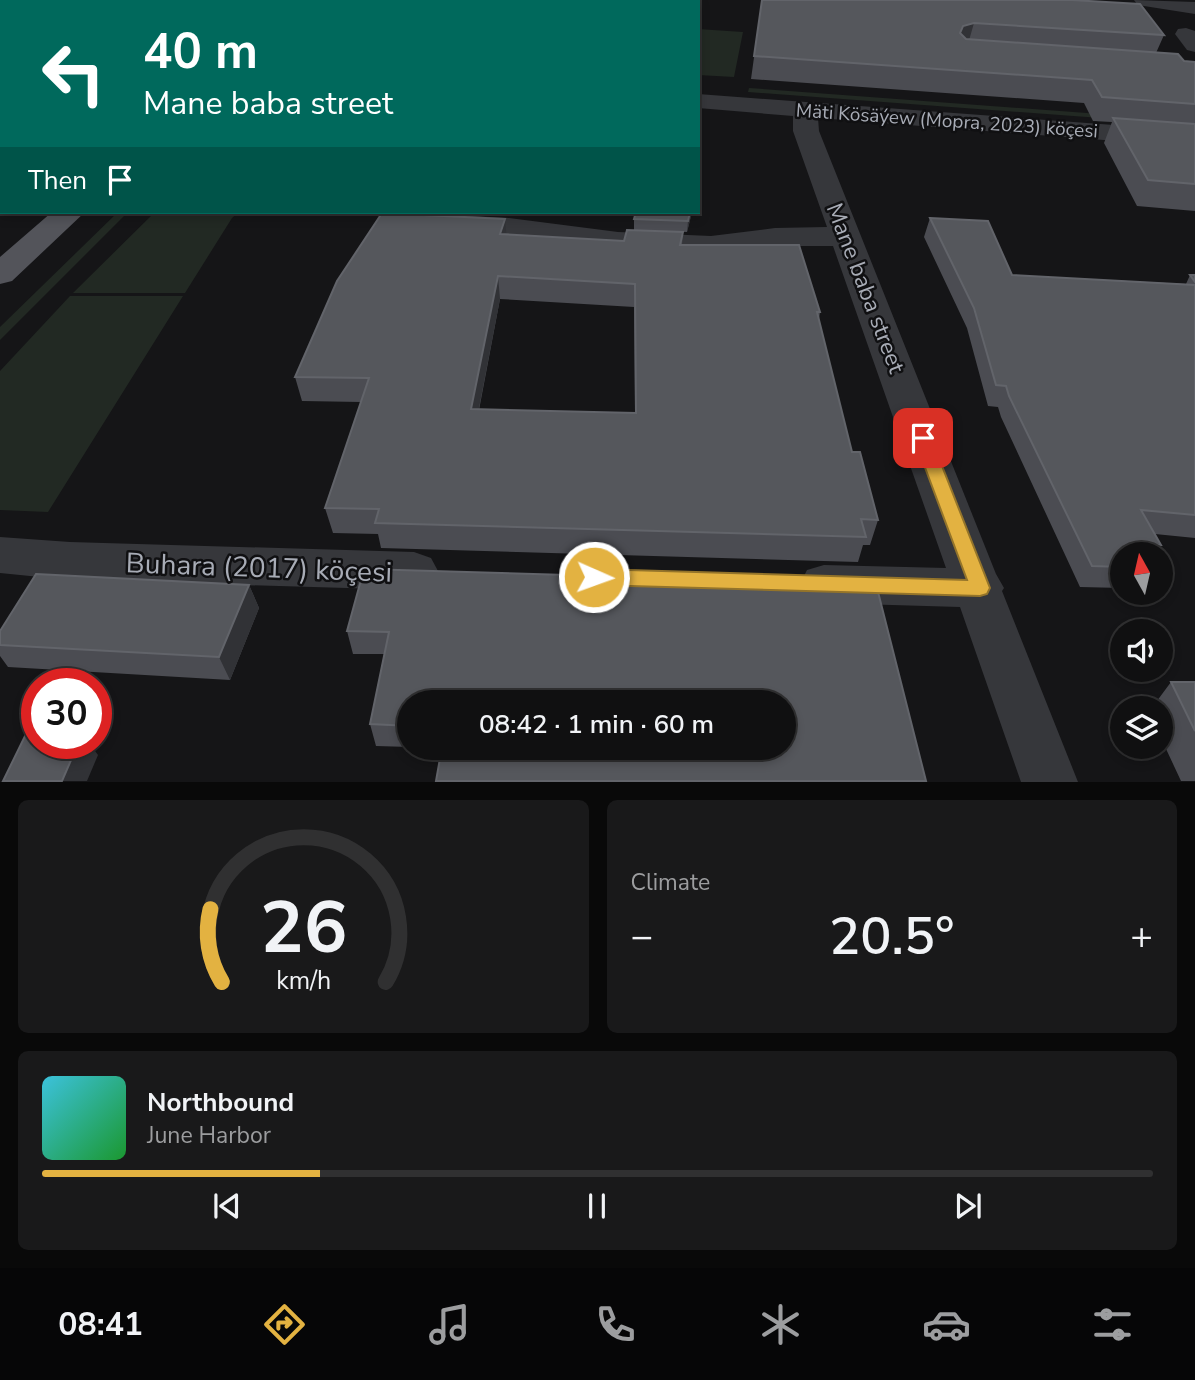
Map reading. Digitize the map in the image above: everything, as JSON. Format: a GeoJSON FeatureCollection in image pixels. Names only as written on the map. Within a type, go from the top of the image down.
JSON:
{"type":"FeatureCollection","features":[{"type":"Feature","properties":{"kind":"main road"},"geometry":{"type":"LineString","coordinates":[[0,274],[68,214]]}},
{"type":"Feature","properties":{"kind":"street"},"geometry":{"type":"LineString","coordinates":[[1144,0],[1195,8]]}},
{"type":"Feature","properties":{"kind":"street","name":"Mäti Kösäýew (Mopra, 2023) köçesi"},"geometry":{"type":"LineString","coordinates":[[700,101],[1195,139]]}},
{"type":"Feature","properties":{"kind":"street","name":"Mane baba street"},"geometry":{"type":"LineString","coordinates":[[805,109],[806,131],[980,588],[1050,782]]}},
{"type":"Feature","properties":{"kind":"street"},"geometry":{"type":"LineString","coordinates":[[429,223],[509,227],[589,224],[618,242],[711,245],[775,237],[847,236]]}},
{"type":"Feature","properties":{"kind":"street","name":"Buhara (2017) köçesi"},"geometry":{"type":"LineString","coordinates":[[0,555],[70,561],[456,573]]}},
{"type":"Feature","properties":{"kind":"street"},"geometry":{"type":"LineString","coordinates":[[787,583],[980,588]]}},
{"type":"Feature","properties":{"kind":"shaded area"},"geometry":{"type":"Polygon","coordinates":[[[700,29],[743,32],[734,77],[700,75],[700,29]]]}},
{"type":"Feature","properties":{"kind":"shaded area"},"geometry":{"type":"Polygon","coordinates":[[[749,88],[1195,121],[1195,125],[748,92],[749,88]]]}},
{"type":"Feature","properties":{"kind":"shaded area"},"geometry":{"type":"Polygon","coordinates":[[[116,214],[126,214],[0,340],[0,327],[116,214]]]}},
{"type":"Feature","properties":{"kind":"shaded area"},"geometry":{"type":"Polygon","coordinates":[[[153,214],[237,214],[185,293],[73,293],[153,214]]]}},
{"type":"Feature","properties":{"kind":"shaded area"},"geometry":{"type":"Polygon","coordinates":[[[70,296],[183,296],[48,512],[0,510],[0,371],[70,296]]]}},
{"type":"Feature","properties":{"kind":"building"},"geometry":{"type":"Polygon","coordinates":[[[762,0],[1072,0],[1140,4],[1164,35],[974,23],[963,26],[960,33],[966,39],[1178,54],[1184,61],[1195,62],[1195,104],[1102,97],[1092,80],[754,56],[762,0]]]}},
{"type":"Feature","properties":{"kind":"building"},"geometry":{"type":"Polygon","coordinates":[[[1113,118],[1195,124],[1195,184],[1148,180],[1113,118]]]}},
{"type":"Feature","properties":{"kind":"building"},"geometry":{"type":"Polygon","coordinates":[[[381,214],[505,219],[500,234],[624,241],[627,230],[683,232],[680,245],[799,245],[820,312],[817,312],[852,452],[860,452],[878,520],[861,519],[866,537],[375,523],[379,509],[325,508],[369,378],[295,377],[337,281],[381,214]],[[498,276],[471,409],[636,413],[635,284],[498,276]]]}},
{"type":"Feature","properties":{"kind":"building"},"geometry":{"type":"Polygon","coordinates":[[[635,214],[690,214],[688,221],[634,219],[635,214]]]}},
{"type":"Feature","properties":{"kind":"building"},"geometry":{"type":"Polygon","coordinates":[[[930,218],[988,221],[1012,275],[1195,285],[1195,515],[1141,510],[1159,542],[1110,542],[1110,567],[1092,566],[1006,386],[996,385],[974,308],[930,218]]]}},
{"type":"Feature","properties":{"kind":"building"},"geometry":{"type":"Polygon","coordinates":[[[364,569],[876,584],[926,781],[436,781],[440,760],[796,760],[796,690],[397,690],[397,725],[370,724],[389,632],[347,631],[364,569]]]}},
{"type":"Feature","properties":{"kind":"building"},"geometry":{"type":"Polygon","coordinates":[[[36,574],[249,585],[219,657],[0,645],[0,631],[36,574]]]}},
{"type":"Feature","properties":{"kind":"building"},"geometry":{"type":"Polygon","coordinates":[[[1171,682],[1195,682],[1195,731],[1171,682]]]}},
{"type":"Feature","properties":{"kind":"building"},"geometry":{"type":"Polygon","coordinates":[[[21,744],[21,759],[72,759],[62,781],[3,781],[21,744]]]}},
{"type":"Feature","properties":{"kind":"route"},"geometry":{"type":"LineString","coordinates":[[594,577],[980,588],[923,438]]}}]}
